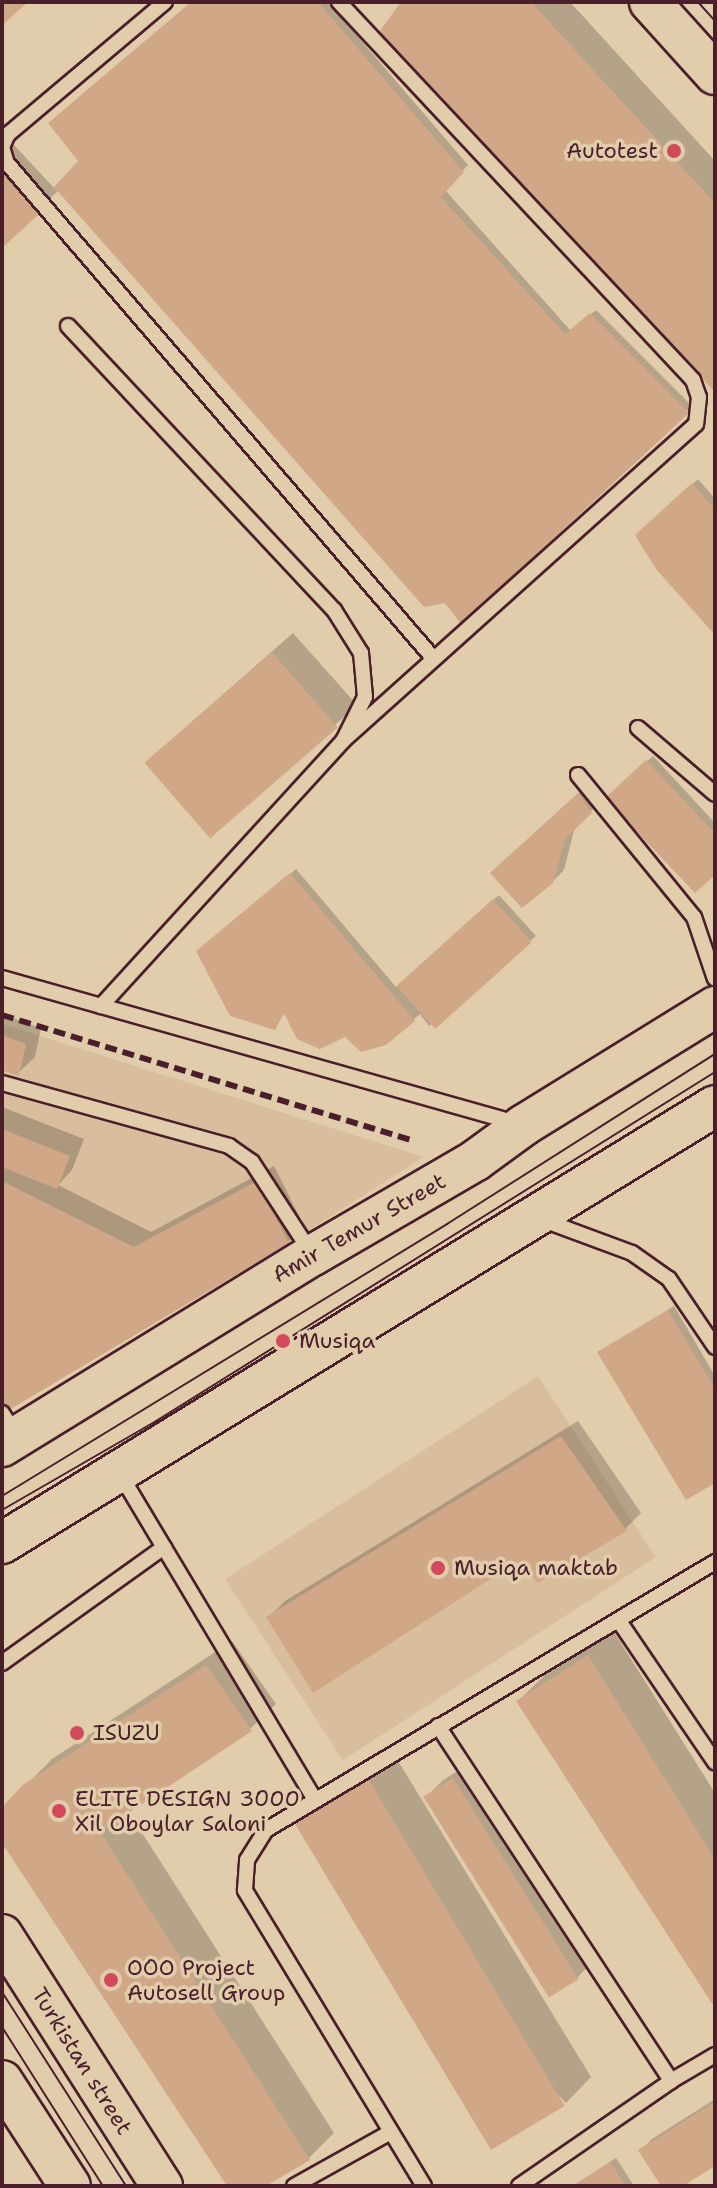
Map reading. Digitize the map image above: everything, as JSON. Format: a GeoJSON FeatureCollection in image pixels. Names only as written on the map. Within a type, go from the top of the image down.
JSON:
{"type":"FeatureCollection","features":[{"type":"Feature","properties":{"kind":"main road"},"geometry":{"type":"LineString","coordinates":[[650,2],[715,74]]}},
{"type":"Feature","properties":{"kind":"main road","name":"Amir Temur Street"},"geometry":{"type":"LineString","coordinates":[[7,1432],[476,1160],[524,1125],[715,1007]]}},
{"type":"Feature","properties":{"kind":"main road"},"geometry":{"type":"LineString","coordinates":[[2,1543],[715,1106]]}},
{"type":"Feature","properties":{"kind":"main road","name":"Turkistan street"},"geometry":{"type":"LineString","coordinates":[[2,1935],[162,2186]]}},
{"type":"Feature","properties":{"kind":"main road"},"geometry":{"type":"LineString","coordinates":[[2,2081],[70,2186]]}},
{"type":"Feature","properties":{"kind":"lane"},"geometry":{"type":"LineString","coordinates":[[165,2],[8,134],[2,147],[7,163],[434,659]]}},
{"type":"Feature","properties":{"kind":"lane"},"geometry":{"type":"LineString","coordinates":[[101,1006],[343,741],[696,424],[699,397],[693,380],[339,2]]}},
{"type":"Feature","properties":{"kind":"lane"},"geometry":{"type":"LineString","coordinates":[[68,326],[334,610],[361,653],[364,682],[365,697],[343,741]]}},
{"type":"Feature","properties":{"kind":"lane"},"geometry":{"type":"LineString","coordinates":[[638,728],[715,794]]}},
{"type":"Feature","properties":{"kind":"lane"},"geometry":{"type":"LineString","coordinates":[[578,775],[694,917],[715,979]]}},
{"type":"Feature","properties":{"kind":"lane"},"geometry":{"type":"LineString","coordinates":[[2,978],[524,1125]]}},
{"type":"Feature","properties":{"kind":"lane"},"geometry":{"type":"LineString","coordinates":[[2,1083],[229,1146],[252,1162],[313,1255]]}},
{"type":"Feature","properties":{"kind":"lane"},"geometry":{"type":"LineString","coordinates":[[535,1217],[632,1253],[669,1279],[715,1347]]}},
{"type":"Feature","properties":{"kind":"lane"},"geometry":{"type":"LineString","coordinates":[[118,1472],[315,1800]]}},
{"type":"Feature","properties":{"kind":"lane"},"geometry":{"type":"LineString","coordinates":[[2,1663],[164,1547]]}},
{"type":"Feature","properties":{"kind":"lane"},"geometry":{"type":"LineString","coordinates":[[424,2186],[389,2133],[245,1890],[247,1860],[266,1830],[715,1562]]}},
{"type":"Feature","properties":{"kind":"lane"},"geometry":{"type":"LineString","coordinates":[[619,1621],[715,1762]]}},
{"type":"Feature","properties":{"kind":"lane"},"geometry":{"type":"LineString","coordinates":[[438,1726],[671,2081]]}},
{"type":"Feature","properties":{"kind":"lane"},"geometry":{"type":"LineString","coordinates":[[519,2186],[671,2081],[715,2055]]}},
{"type":"Feature","properties":{"kind":"lane"},"geometry":{"type":"LineString","coordinates":[[294,2186],[389,2133]]}},
{"type":"Feature","properties":{"kind":"shaded area"},"geometry":{"type":"Polygon","coordinates":[[[2,1024],[424,1157],[289,1243],[2,1414],[2,1024]]]}},
{"type":"Feature","properties":{"kind":"shaded area","name":"Musiqa maktab"},"geometry":{"type":"Polygon","coordinates":[[[538,1376],[656,1557],[343,1760],[225,1579],[538,1376]]]}},
{"type":"Feature","properties":{"kind":"building"},"geometry":{"type":"Polygon","coordinates":[[[2,2],[28,2],[2,25],[2,2]]]}},
{"type":"Feature","properties":{"kind":"building"},"geometry":{"type":"Polygon","coordinates":[[[191,2],[318,2],[464,172],[441,197],[565,334],[590,313],[689,413],[461,624],[445,603],[424,607],[54,187],[78,161],[48,123],[191,2]]]}},
{"type":"Feature","properties":{"kind":"building"},"geometry":{"type":"Polygon","coordinates":[[[401,2],[531,2],[715,203],[715,392],[379,32],[401,2]]]}},
{"type":"Feature","properties":{"kind":"building"},"geometry":{"type":"Polygon","coordinates":[[[2,174],[39,214],[2,248],[2,174]]]}},
{"type":"Feature","properties":{"kind":"building"},"geometry":{"type":"Polygon","coordinates":[[[692,483],[715,510],[715,635],[656,569],[635,535],[692,483]]]}},
{"type":"Feature","properties":{"kind":"building"},"geometry":{"type":"Polygon","coordinates":[[[272,652],[338,727],[210,838],[144,763],[272,652]]]}},
{"type":"Feature","properties":{"kind":"building"},"geometry":{"type":"Polygon","coordinates":[[[646,760],[715,833],[715,875],[695,893],[605,798],[646,760]]]}},
{"type":"Feature","properties":{"kind":"building"},"geometry":{"type":"Polygon","coordinates":[[[578,793],[592,813],[565,839],[553,883],[522,908],[490,873],[578,793]]]}},
{"type":"Feature","properties":{"kind":"building"},"geometry":{"type":"Polygon","coordinates":[[[290,873],[415,1021],[386,1045],[361,1052],[345,1037],[320,1049],[297,1039],[284,1013],[275,1030],[230,1016],[196,951],[290,873]]]}},
{"type":"Feature","properties":{"kind":"building"},"geometry":{"type":"Polygon","coordinates":[[[493,899],[532,942],[435,1029],[396,986],[493,899]]]}},
{"type":"Feature","properties":{"kind":"building"},"geometry":{"type":"Polygon","coordinates":[[[2,1035],[26,1044],[19,1076],[2,1070],[2,1035]]]}},
{"type":"Feature","properties":{"kind":"building"},"geometry":{"type":"Polygon","coordinates":[[[2,1129],[70,1156],[57,1189],[2,1167],[2,1129]]]}},
{"type":"Feature","properties":{"kind":"building"},"geometry":{"type":"Polygon","coordinates":[[[2,1181],[134,1247],[257,1181],[289,1243],[2,1414],[2,1181]]]}},
{"type":"Feature","properties":{"kind":"building"},"geometry":{"type":"Polygon","coordinates":[[[668,1310],[715,1389],[715,1483],[686,1500],[597,1352],[668,1310]]]}},
{"type":"Feature","properties":{"kind":"building"},"geometry":{"type":"Polygon","coordinates":[[[561,1436],[627,1531],[538,1583],[517,1562],[313,1693],[266,1617],[561,1436]]]}},
{"type":"Feature","properties":{"kind":"building"},"geometry":{"type":"Polygon","coordinates":[[[588,1655],[715,1859],[715,2008],[516,1701],[588,1655]]]}},
{"type":"Feature","properties":{"kind":"building"},"geometry":{"type":"Polygon","coordinates":[[[206,1665],[252,1731],[100,1832],[310,2160],[266,2186],[227,2186],[2,1843],[2,1807],[24,1784],[206,1665]]]}},
{"type":"Feature","properties":{"kind":"building"},"geometry":{"type":"Polygon","coordinates":[[[453,1778],[579,1979],[549,1998],[423,1797],[453,1778]]]}},
{"type":"Feature","properties":{"kind":"building"},"geometry":{"type":"Polygon","coordinates":[[[369,1780],[565,2106],[491,2150],[295,1824],[369,1780]]]}},
{"type":"Feature","properties":{"kind":"building"},"geometry":{"type":"Polygon","coordinates":[[[715,2102],[715,2166],[683,2186],[661,2186],[638,2150],[715,2102]]]}},
{"type":"Feature","properties":{"kind":"building"},"geometry":{"type":"Polygon","coordinates":[[[610,2162],[626,2186],[573,2186],[610,2162]]]}},
{"type":"Feature","properties":{"kind":"tram line"},"geometry":{"type":"LineString","coordinates":[[698,2],[715,21]]}},
{"type":"Feature","properties":{"kind":"tram line"},"geometry":{"type":"LineString","coordinates":[[2,1496],[447,1224],[715,1054]]}},
{"type":"Feature","properties":{"kind":"tram line"},"geometry":{"type":"LineString","coordinates":[[2,1510],[156,1421],[715,1072]]}},
{"type":"Feature","properties":{"kind":"tram line"},"geometry":{"type":"LineString","coordinates":[[2,1992],[126,2186]]}},
{"type":"Feature","properties":{"kind":"tram line"},"geometry":{"type":"LineString","coordinates":[[2,2027],[103,2186]]}},
{"type":"Feature","properties":{"kind":"railway"},"geometry":{"type":"LineString","coordinates":[[2,1015],[410,1140]]}},
{"type":"Feature","properties":{"kind":"place","name":"Autotest"},"geometry":{"type":"Point","coordinates":[674,151]}},
{"type":"Feature","properties":{"kind":"place","name":"Musiqa"},"geometry":{"type":"Point","coordinates":[283,1341]}},
{"type":"Feature","properties":{"kind":"place","name":"Musiqa maktab"},"geometry":{"type":"Point","coordinates":[438,1568]}},
{"type":"Feature","properties":{"kind":"place","name":"ISUZU"},"geometry":{"type":"Point","coordinates":[77,1733]}},
{"type":"Feature","properties":{"kind":"place","name":"ELITE DESIGN 3000 Xil Oboylar Saloni"},"geometry":{"type":"Point","coordinates":[59,1811]}},
{"type":"Feature","properties":{"kind":"place","name":"OOO Project Autosell Group"},"geometry":{"type":"Point","coordinates":[111,1980]}}]}
